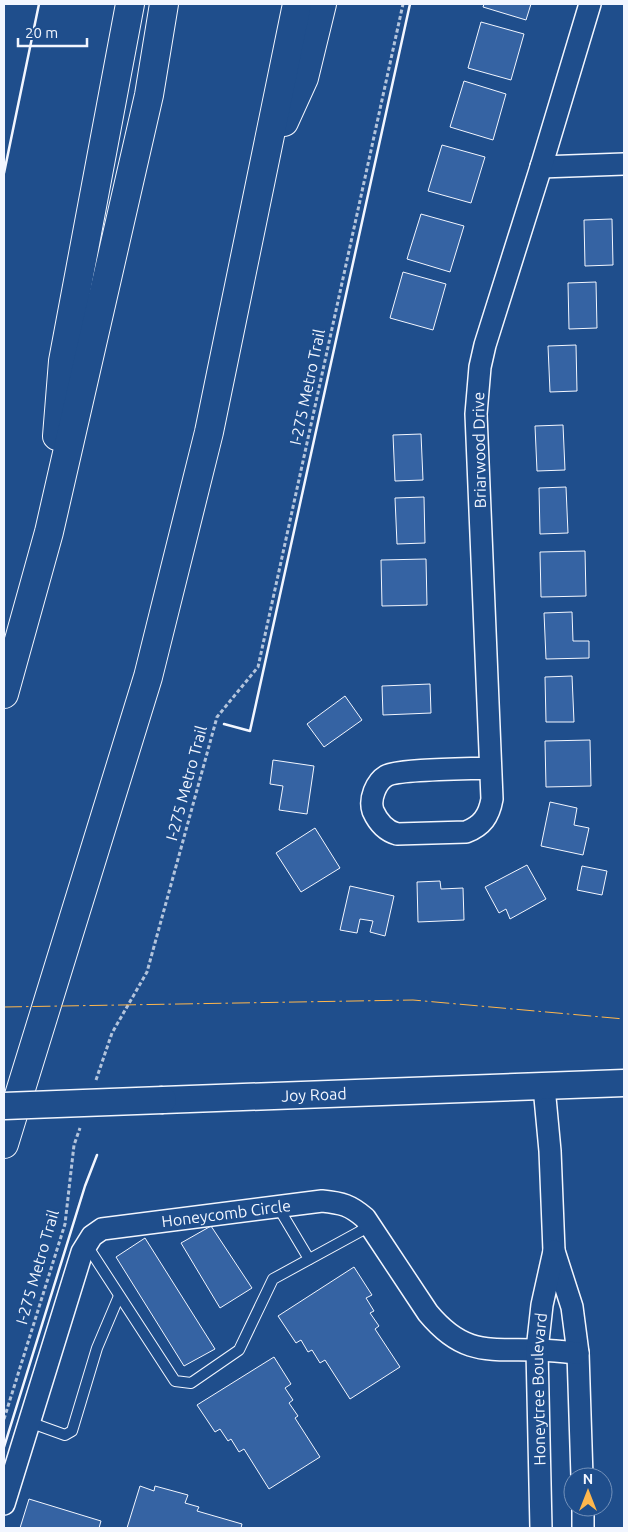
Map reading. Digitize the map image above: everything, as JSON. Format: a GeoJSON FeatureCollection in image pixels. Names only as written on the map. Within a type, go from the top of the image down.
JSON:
{"type":"FeatureCollection","features":[{"type":"Feature","properties":{"kind":"highway"},"geometry":{"type":"LineString","coordinates":[[49,532],[62,361],[130,4]]}},
{"type":"Feature","properties":{"kind":"highway"},"geometry":{"type":"LineString","coordinates":[[4,694],[49,532],[149,95],[164,4]]}},
{"type":"Feature","properties":{"kind":"highway"},"geometry":{"type":"LineString","coordinates":[[4,1144],[148,676],[209,432],[297,4]]}},
{"type":"Feature","properties":{"kind":"highway"},"geometry":{"type":"LineString","coordinates":[[266,162],[304,78],[322,4]]}},
{"type":"Feature","properties":{"kind":"street","name":"Briarwood Drive"},"geometry":{"type":"LineString","coordinates":[[490,768],[402,773],[386,776],[376,788],[372,805],[375,814],[389,832],[397,834],[466,832],[476,828],[488,815],[491,806],[492,799],[476,414],[477,390],[485,345],[590,4]]}},
{"type":"Feature","properties":{"kind":"street"},"geometry":{"type":"LineString","coordinates":[[541,167],[624,164]]}},
{"type":"Feature","properties":{"kind":"street","name":"Joy Road"},"geometry":{"type":"LineString","coordinates":[[4,1106],[624,1083]]}},
{"type":"Feature","properties":{"kind":"street","name":"Honeytree Boulevard"},"geometry":{"type":"LineString","coordinates":[[541,1528],[537,1350],[542,1304],[554,1251],[550,1151],[544,1087]]}},
{"type":"Feature","properties":{"kind":"street","name":"Honeycomb Circle"},"geometry":{"type":"LineString","coordinates":[[86,1244],[92,1236],[102,1229],[322,1201],[340,1203],[354,1208],[365,1218],[428,1313],[449,1334],[466,1344],[485,1349],[578,1353]]}},
{"type":"Feature","properties":{"kind":"street"},"geometry":{"type":"LineString","coordinates":[[4,1504],[86,1244]]}},
{"type":"Feature","properties":{"kind":"street","name":"Honeytree Boulevard"},"geometry":{"type":"LineString","coordinates":[[554,1251],[572,1307],[578,1353],[582,1467]]}},
{"type":"Feature","properties":{"kind":"lane"},"geometry":{"type":"LineString","coordinates":[[278,1207],[309,1259]]}},
{"type":"Feature","properties":{"kind":"lane"},"geometry":{"type":"LineString","coordinates":[[86,1244],[175,1382],[191,1383],[240,1350],[273,1279],[370,1226]]}},
{"type":"Feature","properties":{"kind":"lane"},"geometry":{"type":"LineString","coordinates":[[29,1422],[65,1435],[72,1431],[97,1348],[119,1296]]}},
{"type":"Feature","properties":{"kind":"path","name":"I-275 Metro Trail"},"geometry":{"type":"LineString","coordinates":[[93,1089],[112,1033],[148,972],[217,717],[258,666],[403,4]]}},
{"type":"Feature","properties":{"kind":"path","name":"I-275 Metro Trail"},"geometry":{"type":"LineString","coordinates":[[4,1419],[65,1224],[74,1145],[80,1126]]}},
{"type":"Feature","properties":{"kind":"building"},"geometry":{"type":"Polygon","coordinates":[[[484,4],[531,4],[526,20],[483,7],[484,4]]]}},
{"type":"Feature","properties":{"kind":"building"},"geometry":{"type":"Polygon","coordinates":[[[481,22],[524,34],[511,80],[468,68],[481,22]]]}},
{"type":"Feature","properties":{"kind":"building"},"geometry":{"type":"Polygon","coordinates":[[[464,81],[506,94],[493,140],[450,127],[464,81]]]}},
{"type":"Feature","properties":{"kind":"building"},"geometry":{"type":"Polygon","coordinates":[[[442,145],[485,157],[471,203],[428,191],[442,145]]]}},
{"type":"Feature","properties":{"kind":"building"},"geometry":{"type":"Polygon","coordinates":[[[421,214],[464,226],[450,272],[407,259],[421,214]]]}},
{"type":"Feature","properties":{"kind":"building"},"geometry":{"type":"Polygon","coordinates":[[[612,219],[613,265],[585,266],[584,220],[612,219]]]}},
{"type":"Feature","properties":{"kind":"building"},"geometry":{"type":"Polygon","coordinates":[[[403,272],[446,284],[433,330],[390,318],[403,272]]]}},
{"type":"Feature","properties":{"kind":"building"},"geometry":{"type":"Polygon","coordinates":[[[596,282],[597,328],[569,329],[568,283],[596,282]]]}},
{"type":"Feature","properties":{"kind":"building"},"geometry":{"type":"Polygon","coordinates":[[[576,345],[577,391],[550,392],[548,346],[576,345]]]}},
{"type":"Feature","properties":{"kind":"building"},"geometry":{"type":"Polygon","coordinates":[[[563,425],[565,470],[537,471],[535,426],[563,425]]]}},
{"type":"Feature","properties":{"kind":"building"},"geometry":{"type":"Polygon","coordinates":[[[421,434],[423,480],[395,481],[393,435],[421,434]]]}},
{"type":"Feature","properties":{"kind":"building"},"geometry":{"type":"Polygon","coordinates":[[[566,487],[568,533],[540,534],[539,488],[566,487]]]}},
{"type":"Feature","properties":{"kind":"building"},"geometry":{"type":"Polygon","coordinates":[[[424,497],[425,543],[397,544],[395,498],[424,497]]]}},
{"type":"Feature","properties":{"kind":"building"},"geometry":{"type":"Polygon","coordinates":[[[585,551],[586,596],[541,597],[540,552],[585,551]]]}},
{"type":"Feature","properties":{"kind":"building"},"geometry":{"type":"Polygon","coordinates":[[[426,559],[427,605],[382,606],[381,560],[426,559]]]}},
{"type":"Feature","properties":{"kind":"building"},"geometry":{"type":"Polygon","coordinates":[[[572,612],[573,641],[589,641],[589,658],[546,659],[544,613],[572,612]]]}},
{"type":"Feature","properties":{"kind":"building"},"geometry":{"type":"Polygon","coordinates":[[[572,676],[574,722],[546,722],[545,677],[572,676]]]}},
{"type":"Feature","properties":{"kind":"building"},"geometry":{"type":"Polygon","coordinates":[[[430,684],[431,713],[383,715],[382,686],[430,684]]]}},
{"type":"Feature","properties":{"kind":"building"},"geometry":{"type":"Polygon","coordinates":[[[345,696],[362,720],[324,747],[307,724],[345,696]]]}},
{"type":"Feature","properties":{"kind":"building"},"geometry":{"type":"Polygon","coordinates":[[[590,740],[591,786],[546,787],[545,741],[590,740]]]}},
{"type":"Feature","properties":{"kind":"building"},"geometry":{"type":"Polygon","coordinates":[[[273,760],[314,766],[307,814],[279,810],[283,786],[270,784],[273,760]]]}},
{"type":"Feature","properties":{"kind":"building"},"geometry":{"type":"Polygon","coordinates":[[[550,802],[577,808],[574,825],[589,828],[583,855],[541,846],[550,802]]]}},
{"type":"Feature","properties":{"kind":"building"},"geometry":{"type":"Polygon","coordinates":[[[315,828],[340,868],[301,892],[276,853],[315,828]]]}},
{"type":"Feature","properties":{"kind":"building"},"geometry":{"type":"Polygon","coordinates":[[[527,865],[546,899],[510,919],[506,909],[499,913],[485,887],[527,865]]]}},
{"type":"Feature","properties":{"kind":"building"},"geometry":{"type":"Polygon","coordinates":[[[582,866],[607,871],[602,895],[577,890],[582,866]]]}},
{"type":"Feature","properties":{"kind":"building"},"geometry":{"type":"Polygon","coordinates":[[[440,881],[441,889],[463,888],[464,920],[418,922],[417,882],[440,881]]]}},
{"type":"Feature","properties":{"kind":"building"},"geometry":{"type":"Polygon","coordinates":[[[350,886],[394,896],[385,936],[370,932],[373,921],[360,919],[357,933],[340,930],[350,886]]]}},
{"type":"Feature","properties":{"kind":"building"},"geometry":{"type":"Polygon","coordinates":[[[211,1226],[252,1288],[220,1308],[181,1243],[211,1226]]]}},
{"type":"Feature","properties":{"kind":"building"},"geometry":{"type":"Polygon","coordinates":[[[145,1238],[215,1349],[184,1366],[116,1257],[145,1238]]]}},
{"type":"Feature","properties":{"kind":"building"},"geometry":{"type":"Polygon","coordinates":[[[354,1267],[372,1295],[366,1298],[374,1311],[370,1313],[379,1326],[375,1329],[400,1367],[350,1399],[325,1360],[320,1363],[312,1350],[308,1352],[301,1340],[296,1343],[278,1316],[354,1267]]]}},
{"type":"Feature","properties":{"kind":"building"},"geometry":{"type":"Polygon","coordinates":[[[274,1357],[291,1384],[285,1388],[293,1400],[289,1403],[298,1416],[295,1418],[320,1457],[269,1489],[244,1449],[239,1452],[231,1439],[228,1441],[220,1429],[215,1432],[197,1405],[274,1357]]]}},
{"type":"Feature","properties":{"kind":"building"},"geometry":{"type":"Polygon","coordinates":[[[140,1486],[154,1491],[155,1486],[188,1495],[185,1503],[199,1507],[197,1511],[242,1524],[241,1528],[127,1528],[140,1486]]]}},
{"type":"Feature","properties":{"kind":"building"},"geometry":{"type":"Polygon","coordinates":[[[29,1499],[101,1521],[99,1528],[20,1528],[29,1499]]]}},
{"type":"Feature","properties":{"kind":"wall"},"geometry":{"type":"LineString","coordinates":[[4,173],[39,4]]}},
{"type":"Feature","properties":{"kind":"wall"},"geometry":{"type":"LineString","coordinates":[[224,724],[250,731],[410,4]]}},
{"type":"Feature","properties":{"kind":"wall"},"geometry":{"type":"LineString","coordinates":[[4,1447],[85,1186],[97,1155]]}},
{"type":"Feature","properties":{"kind":"power"},"geometry":{"type":"LineString","coordinates":[[4,1007],[413,1000],[624,1019]]}}]}
